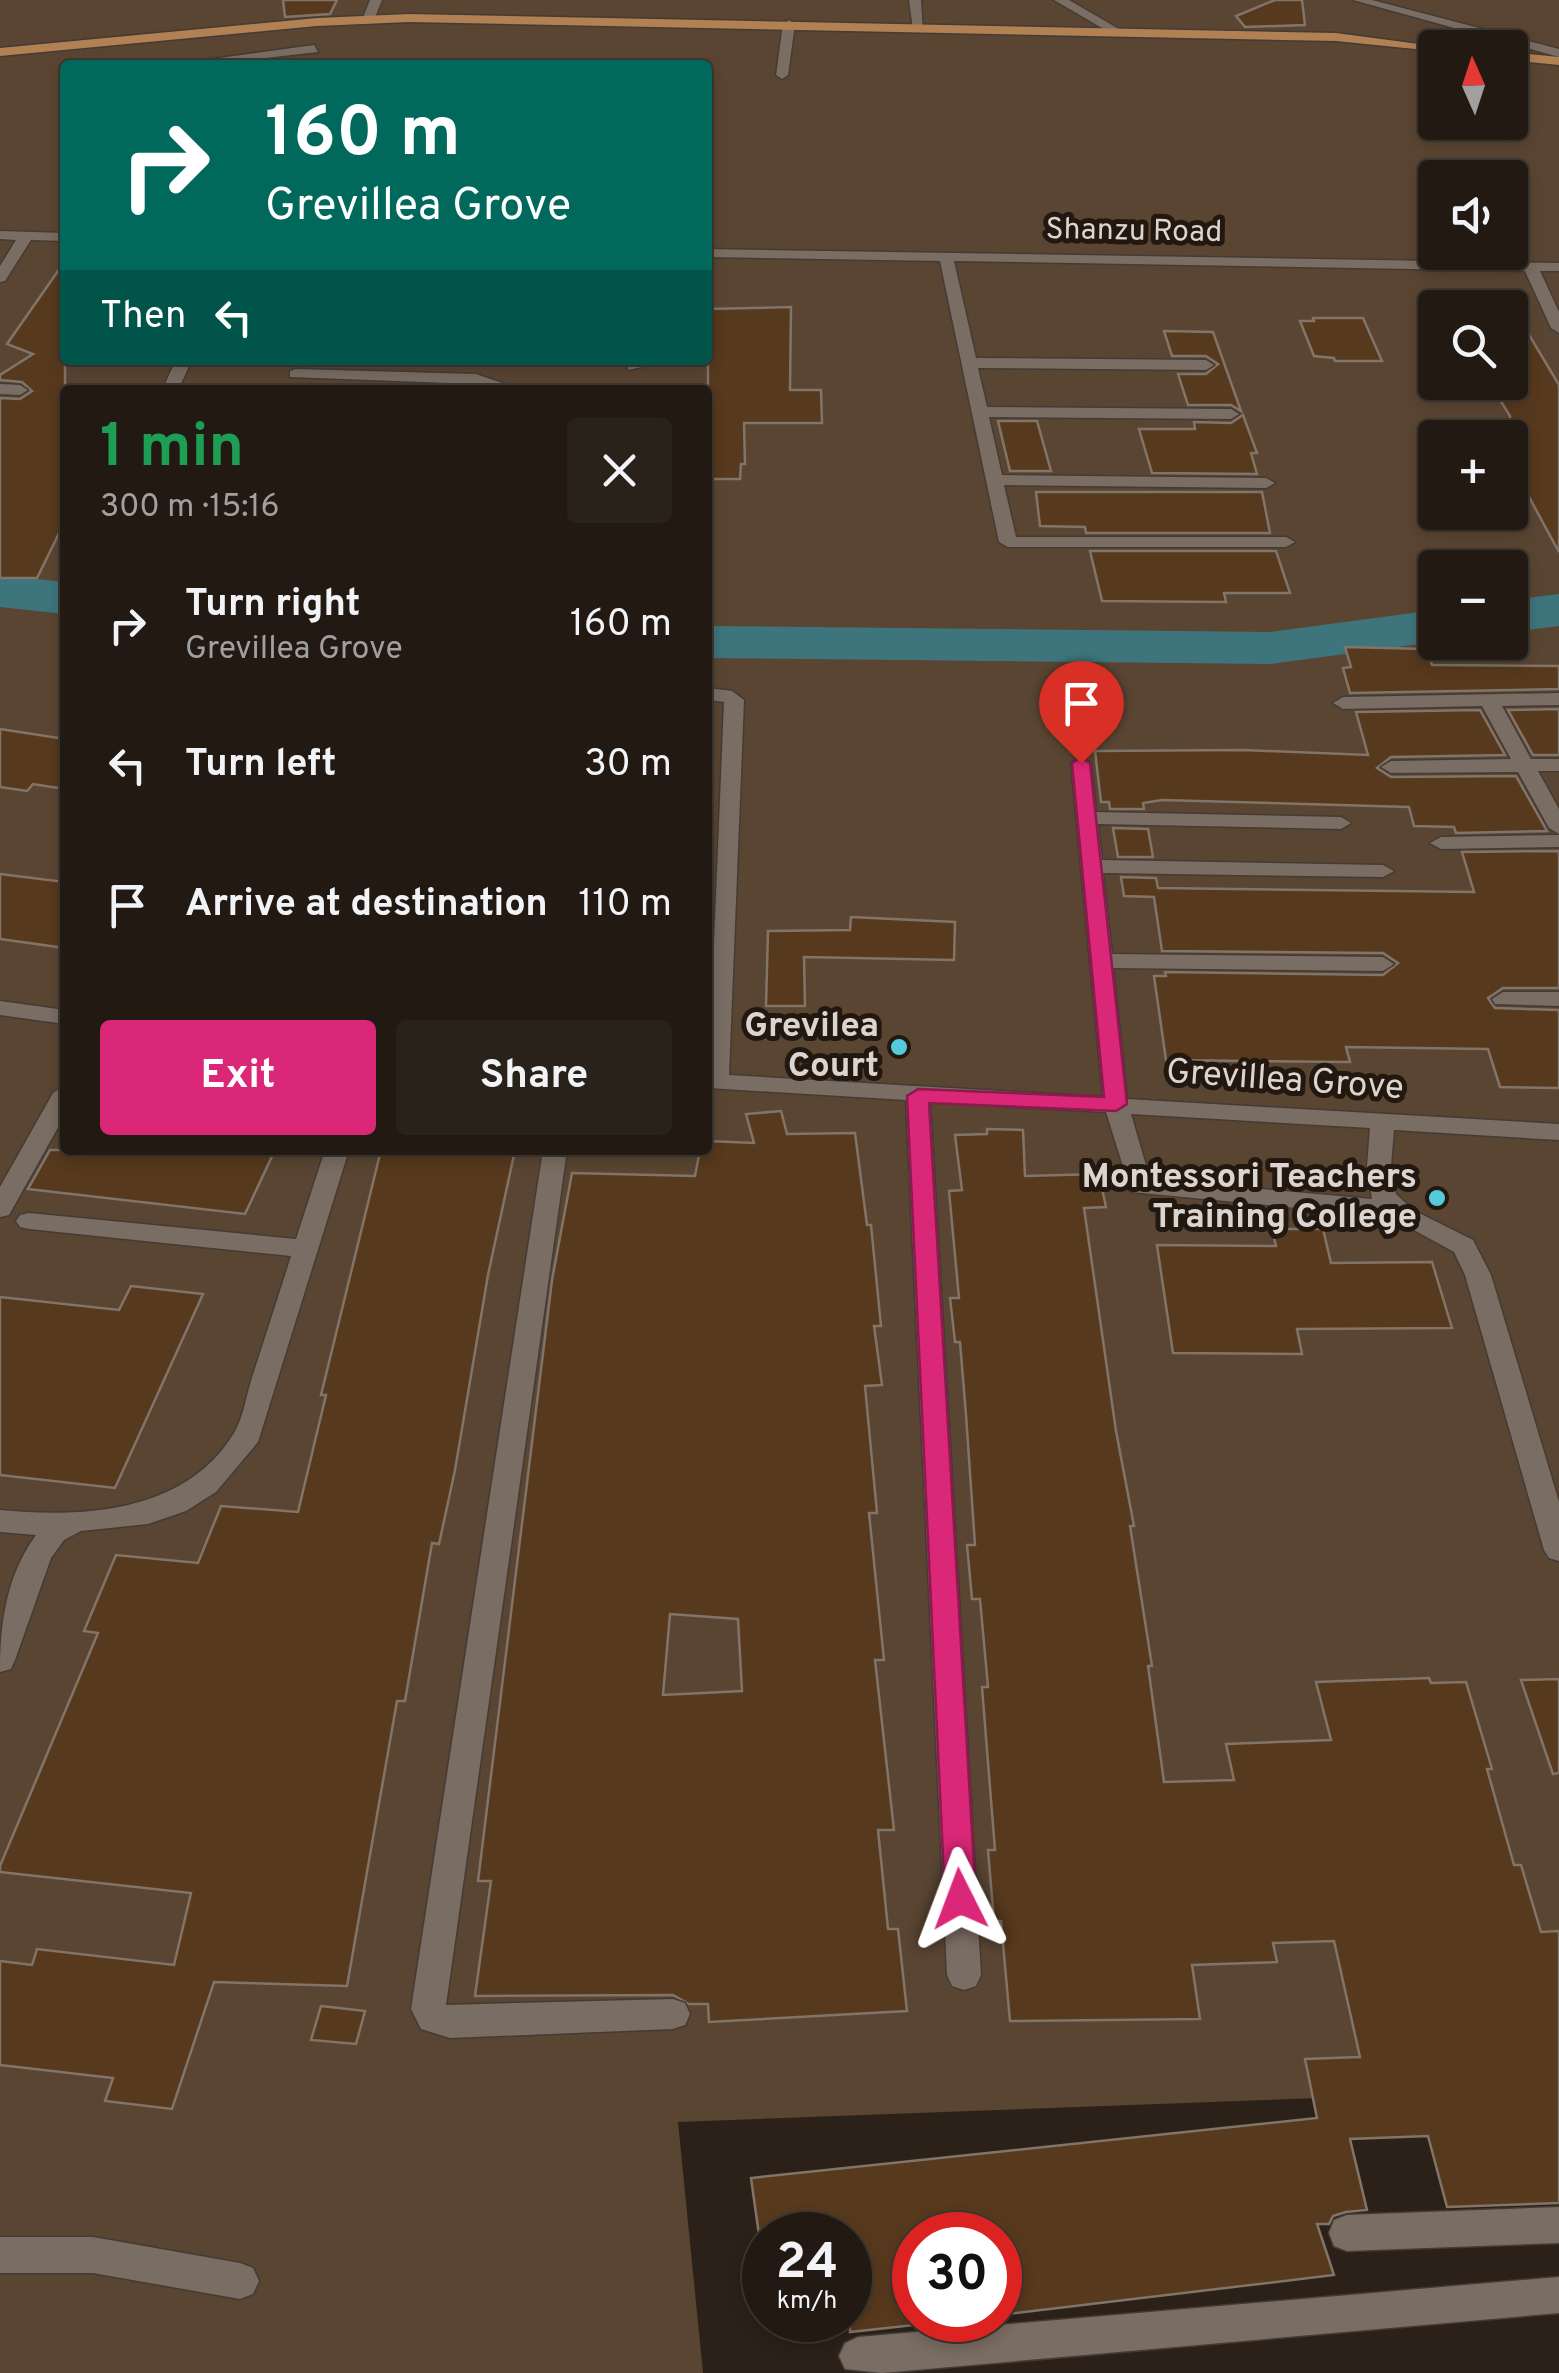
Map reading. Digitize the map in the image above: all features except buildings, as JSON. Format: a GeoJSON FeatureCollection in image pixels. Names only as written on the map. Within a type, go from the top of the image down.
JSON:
{"type":"FeatureCollection","features":[{"type":"Feature","properties":{"kind":"main road"},"geometry":{"type":"LineString","coordinates":[[0,52],[368,20],[502,18],[1336,37],[1418,46]]}},
{"type":"Feature","properties":{"kind":"main road"},"geometry":{"type":"LineString","coordinates":[[1528,58],[1559,61]]}},
{"type":"Feature","properties":{"kind":"street"},"geometry":{"type":"LineString","coordinates":[[368,20],[376,0]]}},
{"type":"Feature","properties":{"kind":"street"},"geometry":{"type":"LineString","coordinates":[[915,0],[919,29]]}},
{"type":"Feature","properties":{"kind":"street"},"geometry":{"type":"LineString","coordinates":[[1060,0],[1118,32]]}},
{"type":"Feature","properties":{"kind":"street"},"geometry":{"type":"LineString","coordinates":[[1359,0],[1559,52]]}},
{"type":"Feature","properties":{"kind":"street"},"geometry":{"type":"LineString","coordinates":[[782,75],[789,24]]}},
{"type":"Feature","properties":{"kind":"street"},"geometry":{"type":"LineString","coordinates":[[183,60],[195,33]]}},
{"type":"Feature","properties":{"kind":"street"},"geometry":{"type":"LineString","coordinates":[[223,60],[314,49]]}},
{"type":"Feature","properties":{"kind":"street"},"geometry":{"type":"LineString","coordinates":[[0,235],[60,237]]}},
{"type":"Feature","properties":{"kind":"street"},"geometry":{"type":"LineString","coordinates":[[0,278],[26,236]]}},
{"type":"Feature","properties":{"kind":"street","name":"Shanzu Road"},"geometry":{"type":"LineString","coordinates":[[712,253],[1559,267]]}},
{"type":"Feature","properties":{"kind":"street"},"geometry":{"type":"LineString","coordinates":[[946,257],[1008,542],[1286,542]]}},
{"type":"Feature","properties":{"kind":"street"},"geometry":{"type":"LineString","coordinates":[[1530,266],[1559,328]]}},
{"type":"Feature","properties":{"kind":"street"},"geometry":{"type":"LineString","coordinates":[[970,364],[1206,365]]}},
{"type":"Feature","properties":{"kind":"street"},"geometry":{"type":"LineString","coordinates":[[296,374],[476,378],[501,383]]}},
{"type":"Feature","properties":{"kind":"street"},"geometry":{"type":"LineString","coordinates":[[0,389],[20,390]]}},
{"type":"Feature","properties":{"kind":"street"},"geometry":{"type":"LineString","coordinates":[[980,412],[1231,414]]}},
{"type":"Feature","properties":{"kind":"street"},"geometry":{"type":"LineString","coordinates":[[994,480],[1266,483]]}},
{"type":"Feature","properties":{"kind":"street"},"geometry":{"type":"LineString","coordinates":[[712,694],[725,694],[734,700],[719,764],[712,1081]]}},
{"type":"Feature","properties":{"kind":"street"},"geometry":{"type":"LineString","coordinates":[[1344,703],[1559,699]]}},
{"type":"Feature","properties":{"kind":"street"},"geometry":{"type":"LineString","coordinates":[[1489,701],[1559,828]]}},
{"type":"Feature","properties":{"kind":"street"},"geometry":{"type":"LineString","coordinates":[[1081,763],[1116,1104],[1140,1186],[1396,1209]]}},
{"type":"Feature","properties":{"kind":"street"},"geometry":{"type":"LineString","coordinates":[[1390,767],[1559,765]]}},
{"type":"Feature","properties":{"kind":"street"},"geometry":{"type":"LineString","coordinates":[[1087,818],[1341,823]]}},
{"type":"Feature","properties":{"kind":"street"},"geometry":{"type":"LineString","coordinates":[[1441,843],[1559,840]]}},
{"type":"Feature","properties":{"kind":"street"},"geometry":{"type":"LineString","coordinates":[[1092,866],[1382,871]]}},
{"type":"Feature","properties":{"kind":"street"},"geometry":{"type":"LineString","coordinates":[[1100,962],[1383,964]]}},
{"type":"Feature","properties":{"kind":"street"},"geometry":{"type":"LineString","coordinates":[[1502,999],[1559,999]]}},
{"type":"Feature","properties":{"kind":"street"},"geometry":{"type":"LineString","coordinates":[[0,1008],[60,1016]]}},
{"type":"Feature","properties":{"kind":"street","name":"Grevillea Grove"},"geometry":{"type":"LineString","coordinates":[[712,1081],[1559,1132]]}},
{"type":"Feature","properties":{"kind":"street"},"geometry":{"type":"LineString","coordinates":[[918,1096],[964,1976]]}},
{"type":"Feature","properties":{"kind":"street"},"geometry":{"type":"LineString","coordinates":[[0,1210],[60,1103]]}},
{"type":"Feature","properties":{"kind":"street"},"geometry":{"type":"LineString","coordinates":[[1384,1122],[1379,1166],[1384,1197],[1396,1209],[1464,1246],[1478,1275],[1559,1550]]}},
{"type":"Feature","properties":{"kind":"street"},"geometry":{"type":"LineString","coordinates":[[0,1520],[62,1526],[148,1513],[176,1503],[206,1485],[233,1457],[255,1418],[335,1155]]}},
{"type":"Feature","properties":{"kind":"street"},"geometry":{"type":"LineString","coordinates":[[554,1155],[428,2008],[433,2018],[450,2022],[673,2014]]}},
{"type":"Feature","properties":{"kind":"street"},"geometry":{"type":"LineString","coordinates":[[29,1221],[307,1249]]}},
{"type":"Feature","properties":{"kind":"street"},"geometry":{"type":"LineString","coordinates":[[0,1660],[38,1554],[62,1526]]}},
{"type":"Feature","properties":{"kind":"street"},"geometry":{"type":"LineString","coordinates":[[1347,2233],[1559,2224]]}},
{"type":"Feature","properties":{"kind":"street"},"geometry":{"type":"LineString","coordinates":[[0,2255],[93,2255],[240,2281]]}},
{"type":"Feature","properties":{"kind":"street"},"geometry":{"type":"LineString","coordinates":[[858,2356],[1559,2295]]}},
{"type":"Feature","properties":{"kind":"shaded area"},"geometry":{"type":"Polygon","coordinates":[[[0,0],[1559,0],[1559,2089],[678,2122],[703,2373],[0,2373],[0,0]]]}},
{"type":"Feature","properties":{"kind":"waterway"},"geometry":{"type":"LineString","coordinates":[[0,591],[60,597]]}},
{"type":"Feature","properties":{"kind":"waterway"},"geometry":{"type":"LineString","coordinates":[[1528,614],[1559,610]]}},
{"type":"Feature","properties":{"kind":"waterway"},"geometry":{"type":"LineString","coordinates":[[712,642],[1270,648],[1418,628]]}},
{"type":"Feature","properties":{"kind":"place","name":"Grevilea Court"},"geometry":{"type":"Point","coordinates":[899,1047]}},
{"type":"Feature","properties":{"kind":"place","name":"Montessori Teachers Training College"},"geometry":{"type":"Point","coordinates":[1437,1198]}},
{"type":"Feature","properties":{"kind":"route"},"geometry":{"type":"LineString","coordinates":[[960,1899],[918,1096],[1116,1104],[1081,763]]}}]}
